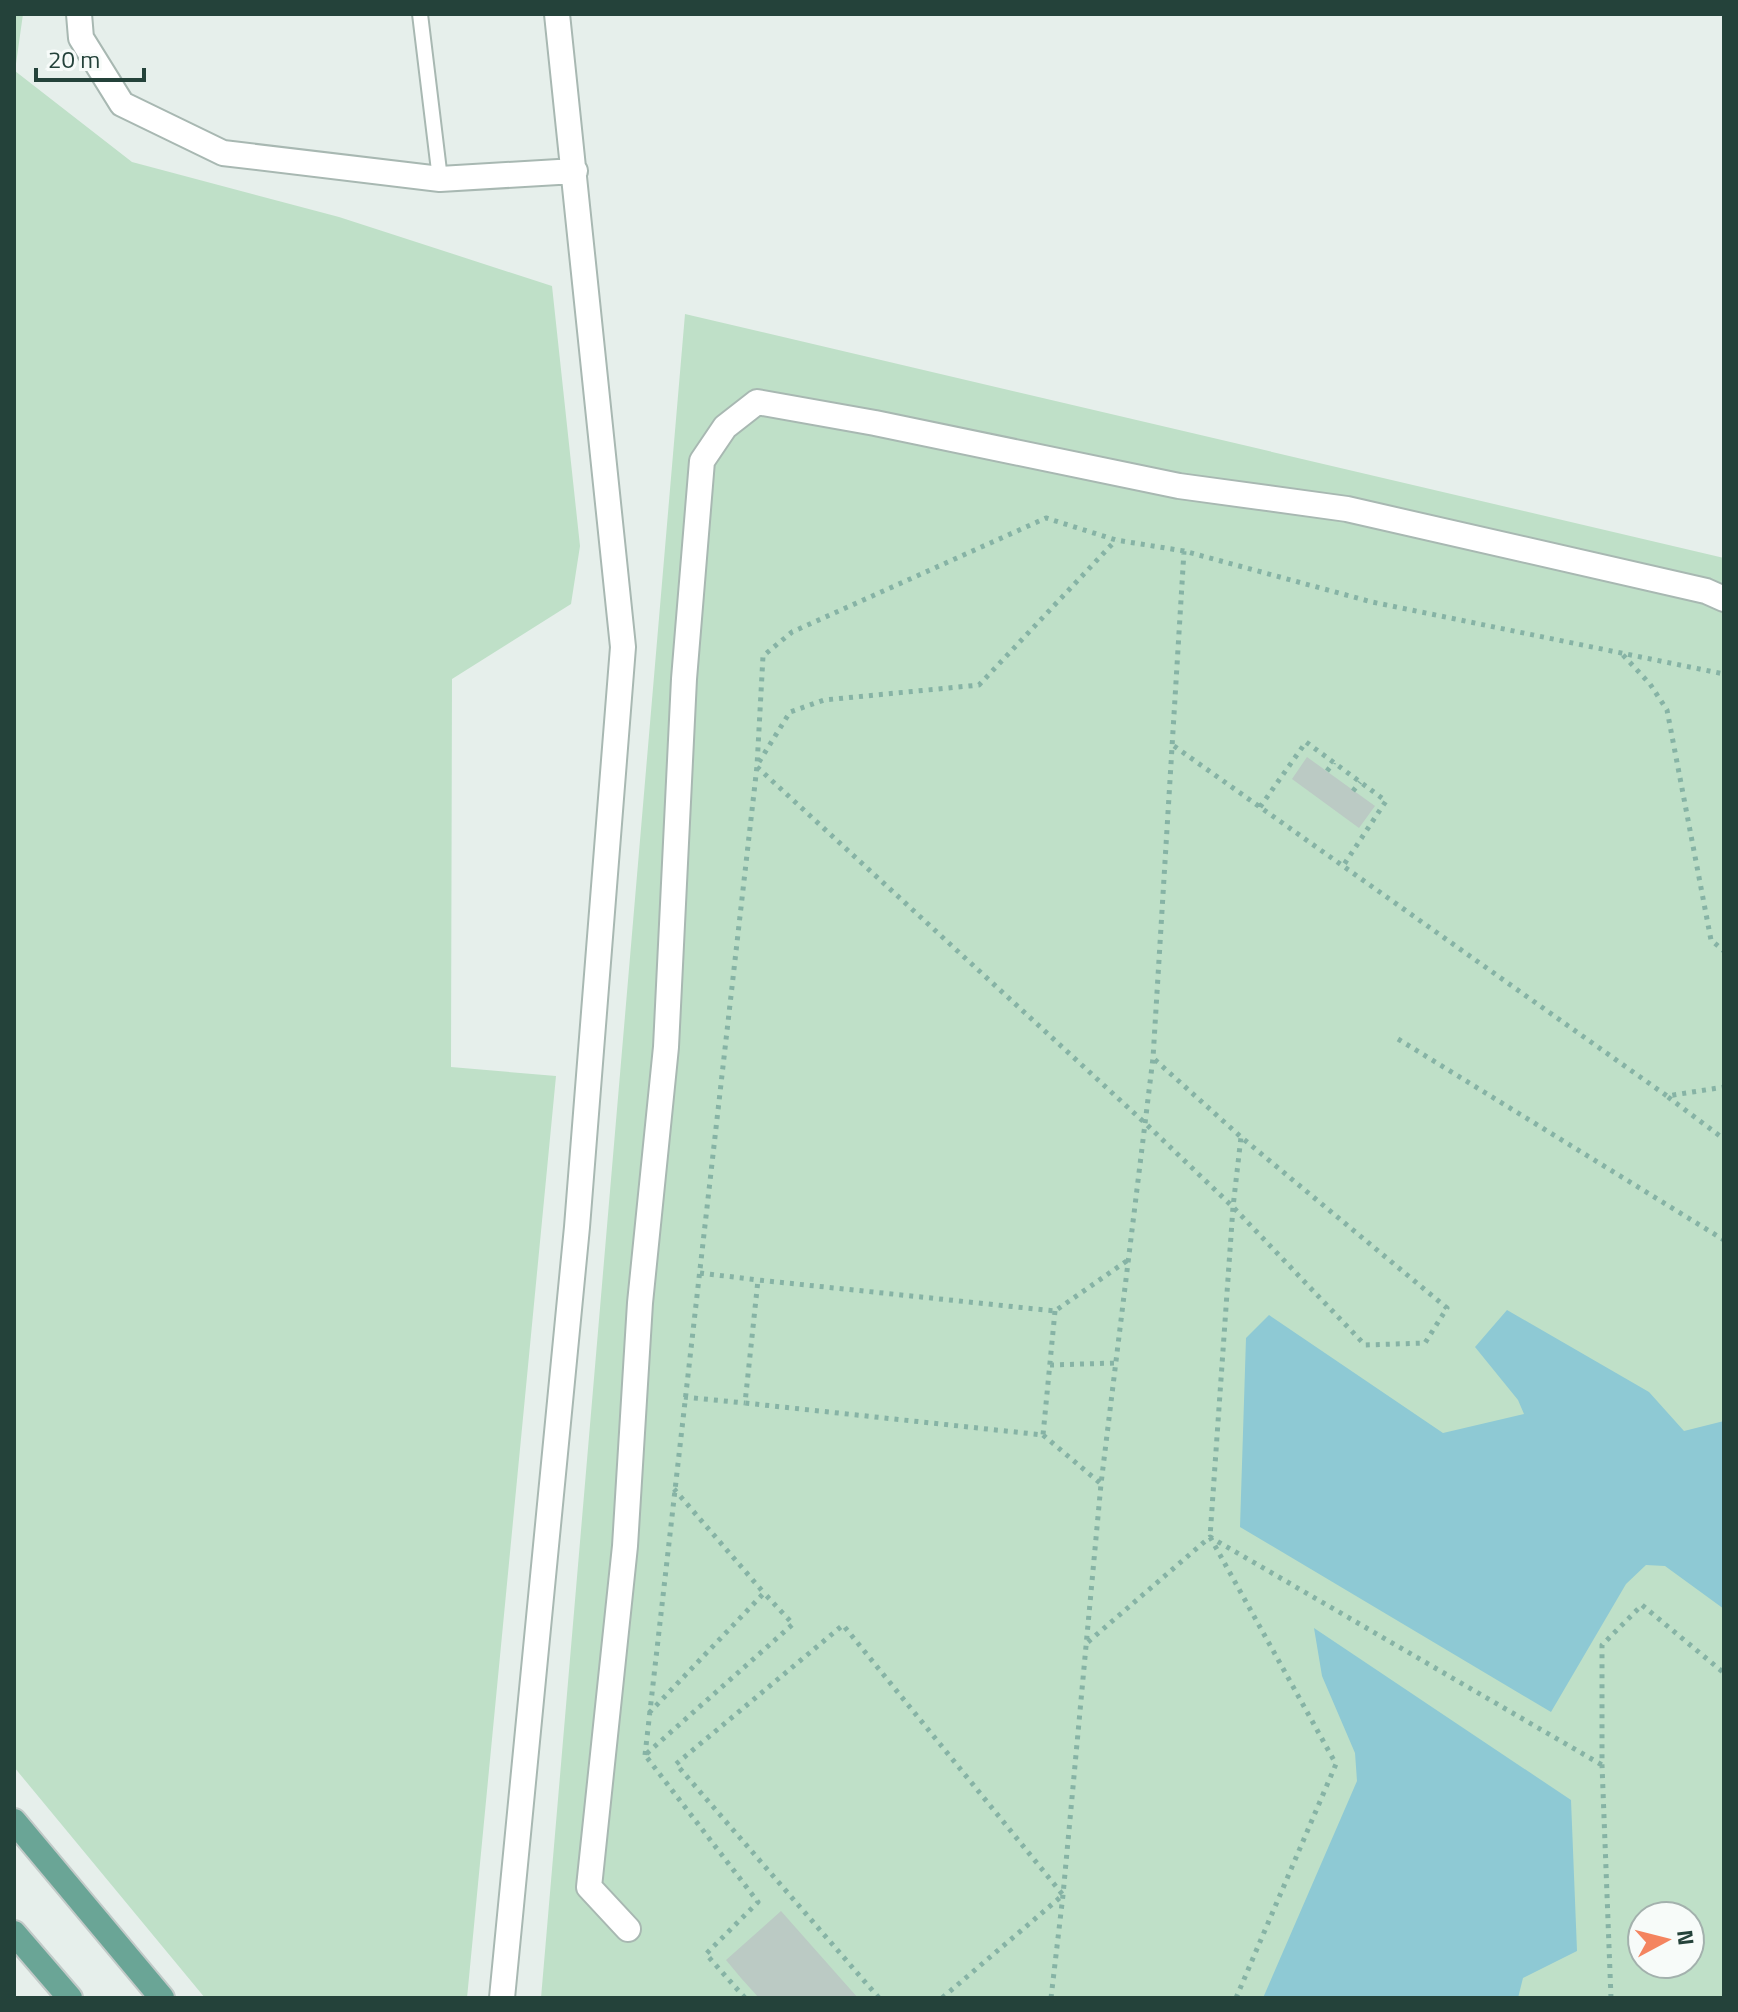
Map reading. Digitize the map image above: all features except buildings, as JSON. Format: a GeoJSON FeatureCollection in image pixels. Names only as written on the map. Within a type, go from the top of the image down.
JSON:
{"type":"FeatureCollection","features":[{"type":"Feature","properties":{"kind":"main road"},"geometry":{"type":"LineString","coordinates":[[14,1821],[162,1998]]}},
{"type":"Feature","properties":{"kind":"main road"},"geometry":{"type":"LineString","coordinates":[[14,1933],[70,1998]]}},
{"type":"Feature","properties":{"kind":"street"},"geometry":{"type":"LineString","coordinates":[[79,14],[81,38],[122,104],[223,153],[440,179],[575,171]]}},
{"type":"Feature","properties":{"kind":"street"},"geometry":{"type":"LineString","coordinates":[[502,1998],[577,1227],[623,647],[557,14]]}},
{"type":"Feature","properties":{"kind":"street"},"geometry":{"type":"LineString","coordinates":[[628,1929],[589,1887],[625,1546],[640,1303],[666,1047],[684,679],[702,461],[725,427],[757,402],[875,423],[1179,486],[1347,509],[1706,591],[1724,599]]}},
{"type":"Feature","properties":{"kind":"lane"},"geometry":{"type":"LineString","coordinates":[[420,14],[440,179]]}},
{"type":"Feature","properties":{"kind":"path"},"geometry":{"type":"LineString","coordinates":[[745,1998],[706,1954],[758,1902],[645,1755],[757,766],[763,656],[792,632],[1046,518],[1116,540],[1184,551],[1372,602],[1724,674]]}},
{"type":"Feature","properties":{"kind":"path"},"geometry":{"type":"LineString","coordinates":[[757,766],[790,712],[824,700],[979,685],[1116,540]]}},
{"type":"Feature","properties":{"kind":"path"},"geometry":{"type":"LineString","coordinates":[[1051,1998],[1101,1484],[1153,1058],[1184,551]]}},
{"type":"Feature","properties":{"kind":"path"},"geometry":{"type":"LineString","coordinates":[[1622,654],[1650,684],[1667,710],[1711,940],[1724,951]]}},
{"type":"Feature","properties":{"kind":"path"},"geometry":{"type":"LineString","coordinates":[[1260,807],[1306,742],[1386,801],[1343,866]]}},
{"type":"Feature","properties":{"kind":"path"},"geometry":{"type":"LineString","coordinates":[[1173,745],[1724,1139]]}},
{"type":"Feature","properties":{"kind":"path"},"geometry":{"type":"LineString","coordinates":[[1327,771],[1334,762]]}},
{"type":"Feature","properties":{"kind":"path"},"geometry":{"type":"LineString","coordinates":[[757,766],[1145,1123],[1233,1207],[1365,1345],[1425,1343],[1447,1308],[1241,1137],[1153,1058]]}},
{"type":"Feature","properties":{"kind":"path"},"geometry":{"type":"LineString","coordinates":[[1353,791],[1360,782]]}},
{"type":"Feature","properties":{"kind":"path"},"geometry":{"type":"LineString","coordinates":[[1398,1039],[1724,1240]]}},
{"type":"Feature","properties":{"kind":"path"},"geometry":{"type":"LineString","coordinates":[[1667,1096],[1724,1087]]}},
{"type":"Feature","properties":{"kind":"path"},"geometry":{"type":"LineString","coordinates":[[1236,1998],[1336,1764],[1210,1537],[1233,1207],[1241,1137]]}},
{"type":"Feature","properties":{"kind":"path"},"geometry":{"type":"LineString","coordinates":[[700,1273],[1055,1311],[1128,1259]]}},
{"type":"Feature","properties":{"kind":"path"},"geometry":{"type":"LineString","coordinates":[[745,1403],[758,1280]]}},
{"type":"Feature","properties":{"kind":"path"},"geometry":{"type":"LineString","coordinates":[[1043,1435],[1055,1311]]}},
{"type":"Feature","properties":{"kind":"path"},"geometry":{"type":"LineString","coordinates":[[1050,1365],[1115,1363]]}},
{"type":"Feature","properties":{"kind":"path"},"geometry":{"type":"LineString","coordinates":[[684,1397],[1043,1435],[1101,1484]]}},
{"type":"Feature","properties":{"kind":"path"},"geometry":{"type":"LineString","coordinates":[[645,1755],[793,1624],[674,1489]]}},
{"type":"Feature","properties":{"kind":"path"},"geometry":{"type":"LineString","coordinates":[[1087,1643],[1210,1537]]}},
{"type":"Feature","properties":{"kind":"path"},"geometry":{"type":"LineString","coordinates":[[1210,1537],[1602,1765]]}},
{"type":"Feature","properties":{"kind":"path"},"geometry":{"type":"LineString","coordinates":[[648,1714],[764,1593]]}},
{"type":"Feature","properties":{"kind":"path"},"geometry":{"type":"LineString","coordinates":[[1611,1998],[1602,1765],[1602,1645],[1642,1605],[1724,1673]]}},
{"type":"Feature","properties":{"kind":"path"},"geometry":{"type":"LineString","coordinates":[[879,1998],[676,1764],[843,1625],[1063,1895]]}},
{"type":"Feature","properties":{"kind":"path"},"geometry":{"type":"LineString","coordinates":[[942,1998],[1063,1895]]}},
{"type":"Feature","properties":{"kind":"green space"},"geometry":{"type":"Polygon","coordinates":[[[14,14],[23,14],[15,71],[132,162],[339,217],[552,286],[580,546],[571,604],[452,679],[451,1067],[556,1076],[467,1998],[205,1998],[14,1767],[14,14]]]}},
{"type":"Feature","properties":{"kind":"green space"},"geometry":{"type":"Polygon","coordinates":[[[685,314],[1724,558],[1724,1998],[541,1998],[685,314]]]}},
{"type":"Feature","properties":{"kind":"water"},"geometry":{"type":"Polygon","coordinates":[[[1507,1310],[1649,1392],[1684,1431],[1724,1421],[1724,1609],[1665,1566],[1646,1565],[1626,1584],[1551,1712],[1240,1527],[1246,1338],[1269,1315],[1443,1433],[1524,1414],[1518,1400],[1475,1347],[1507,1310]]]}},
{"type":"Feature","properties":{"kind":"water"},"geometry":{"type":"Polygon","coordinates":[[[1314,1628],[1571,1800],[1577,1951],[1523,1978],[1518,1998],[1263,1998],[1357,1781],[1355,1753],[1322,1676],[1314,1628]]]}}]}
